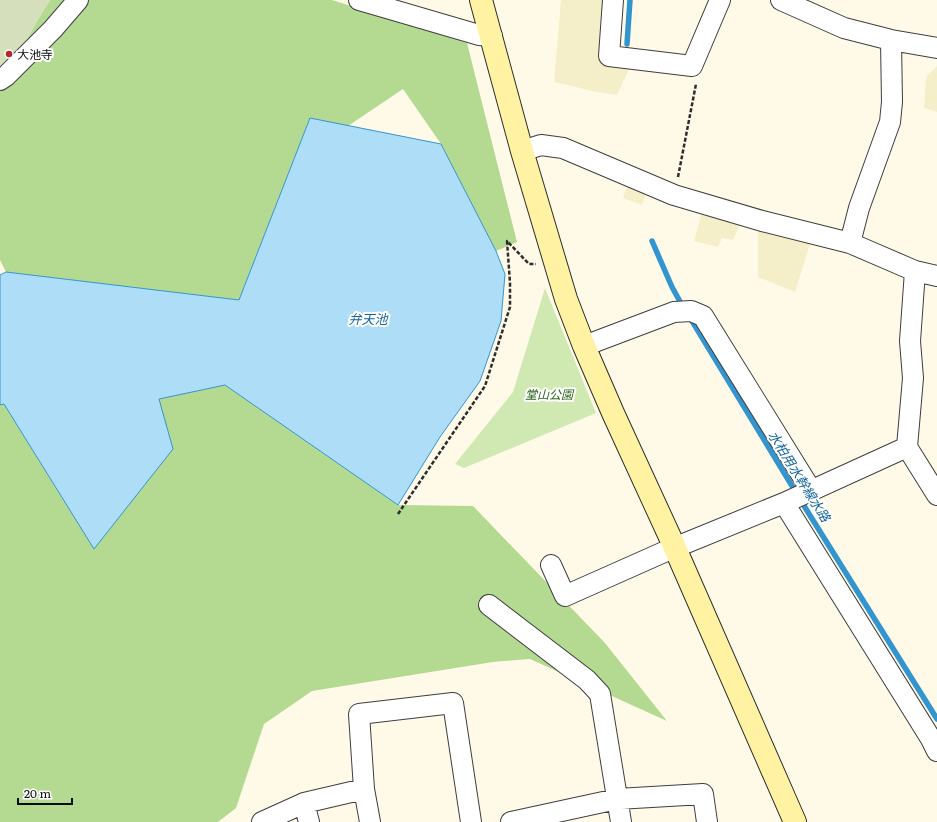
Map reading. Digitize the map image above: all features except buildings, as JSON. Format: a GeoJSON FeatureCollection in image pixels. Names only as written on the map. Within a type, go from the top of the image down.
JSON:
{"type":"FeatureCollection","features":[{"type":"Feature","properties":{"kind":"street"},"geometry":{"type":"LineString","coordinates":[[0,80],[6,76],[53,29],[78,0]]}},
{"type":"Feature","properties":{"kind":"street"},"geometry":{"type":"LineString","coordinates":[[359,0],[479,35],[492,36]]}},
{"type":"Feature","properties":{"kind":"street"},"geometry":{"type":"LineString","coordinates":[[481,0],[522,151],[566,299],[584,346],[613,413],[675,548],[795,822]]}},
{"type":"Feature","properties":{"kind":"street"},"geometry":{"type":"LineString","coordinates":[[613,0],[609,56],[692,66],[720,0]]}},
{"type":"Feature","properties":{"kind":"street"},"geometry":{"type":"LineString","coordinates":[[781,0],[844,28],[891,40],[937,48]]}},
{"type":"Feature","properties":{"kind":"street"},"geometry":{"type":"LineString","coordinates":[[850,243],[859,208],[890,122],[892,102],[891,40]]}},
{"type":"Feature","properties":{"kind":"street"},"geometry":{"type":"LineString","coordinates":[[522,151],[541,145],[563,148],[674,195],[762,221],[850,243],[915,271],[937,276]]}},
{"type":"Feature","properties":{"kind":"street"},"geometry":{"type":"LineString","coordinates":[[915,271],[910,341],[913,378],[907,447],[937,495]]}},
{"type":"Feature","properties":{"kind":"street"},"geometry":{"type":"LineString","coordinates":[[584,346],[674,312],[691,311],[703,316],[811,490]]}},
{"type":"Feature","properties":{"kind":"street"},"geometry":{"type":"LineString","coordinates":[[551,565],[565,596],[664,552],[784,503],[907,447]]}},
{"type":"Feature","properties":{"kind":"street"},"geometry":{"type":"LineString","coordinates":[[784,503],[937,750]]}},
{"type":"Feature","properties":{"kind":"street"},"geometry":{"type":"LineString","coordinates":[[489,605],[587,680],[600,694],[621,822]]}},
{"type":"Feature","properties":{"kind":"street"},"geometry":{"type":"LineString","coordinates":[[370,822],[364,789],[359,714],[453,703],[472,822]]}},
{"type":"Feature","properties":{"kind":"street"},"geometry":{"type":"LineString","coordinates":[[262,822],[304,803],[364,789]]}},
{"type":"Feature","properties":{"kind":"street"},"geometry":{"type":"LineString","coordinates":[[511,822],[617,799],[703,794],[708,822]]}},
{"type":"Feature","properties":{"kind":"street"},"geometry":{"type":"LineString","coordinates":[[304,803],[309,822]]}},
{"type":"Feature","properties":{"kind":"path"},"geometry":{"type":"LineString","coordinates":[[674,195],[697,82],[692,66]]}},
{"type":"Feature","properties":{"kind":"path"},"geometry":{"type":"LineString","coordinates":[[398,514],[485,386],[510,308],[507,241],[529,264],[555,265]]}},
{"type":"Feature","properties":{"kind":"shaded area"},"geometry":{"type":"Polygon","coordinates":[[[561,0],[606,0],[603,61],[630,67],[617,95],[554,82],[561,0]]]}},
{"type":"Feature","properties":{"kind":"shaded area"},"geometry":{"type":"Polygon","coordinates":[[[937,66],[937,112],[924,108],[926,77],[937,66]]]}},
{"type":"Feature","properties":{"kind":"shaded area"},"geometry":{"type":"Polygon","coordinates":[[[629,181],[648,188],[642,205],[623,198],[629,181]]]}},
{"type":"Feature","properties":{"kind":"shaded area"},"geometry":{"type":"Polygon","coordinates":[[[703,208],[740,225],[733,240],[722,238],[718,247],[694,241],[703,208]]]}},
{"type":"Feature","properties":{"kind":"shaded area"},"geometry":{"type":"Polygon","coordinates":[[[758,228],[810,244],[795,292],[758,277],[758,228]]]}},
{"type":"Feature","properties":{"kind":"green space","name":"大池寺"},"geometry":{"type":"Polygon","coordinates":[[[0,0],[50,0],[0,89],[0,0]]]}},
{"type":"Feature","properties":{"kind":"green space"},"geometry":{"type":"Polygon","coordinates":[[[50,0],[332,0],[467,43],[517,242],[496,251],[441,144],[403,89],[348,126],[310,118],[239,300],[6,272],[0,260],[0,89],[50,0]]]}},
{"type":"Feature","properties":{"kind":"green space","name":"堂山公園"},"geometry":{"type":"Polygon","coordinates":[[[545,288],[596,413],[464,468],[455,464],[513,392],[545,288]]]}},
{"type":"Feature","properties":{"kind":"green space"},"geometry":{"type":"Polygon","coordinates":[[[225,385],[398,505],[473,506],[605,643],[667,721],[530,659],[493,662],[312,691],[264,724],[236,808],[218,822],[0,822],[0,405],[4,404],[94,549],[159,399],[225,385]]]}},
{"type":"Feature","properties":{"kind":"water","name":"弁天池"},"geometry":{"type":"Polygon","coordinates":[[[310,118],[441,144],[496,251],[505,274],[501,321],[480,381],[440,437],[398,505],[225,385],[159,399],[173,449],[94,549],[4,404],[0,405],[0,275],[6,272],[239,300],[310,118]]]}},
{"type":"Feature","properties":{"kind":"waterway","name":"水柏用水幹線水路"},"geometry":{"type":"LineString","coordinates":[[627,44],[630,0]]}},
{"type":"Feature","properties":{"kind":"waterway","name":"水柏用水幹線水路"},"geometry":{"type":"LineString","coordinates":[[652,241],[672,287],[683,307]]}},
{"type":"Feature","properties":{"kind":"waterway","name":"水柏用水幹線水路"},"geometry":{"type":"LineString","coordinates":[[689,316],[806,509],[937,719]]}},
{"type":"Feature","properties":{"kind":"place","name":"大池寺"},"geometry":{"type":"Point","coordinates":[9,54]}}]}
